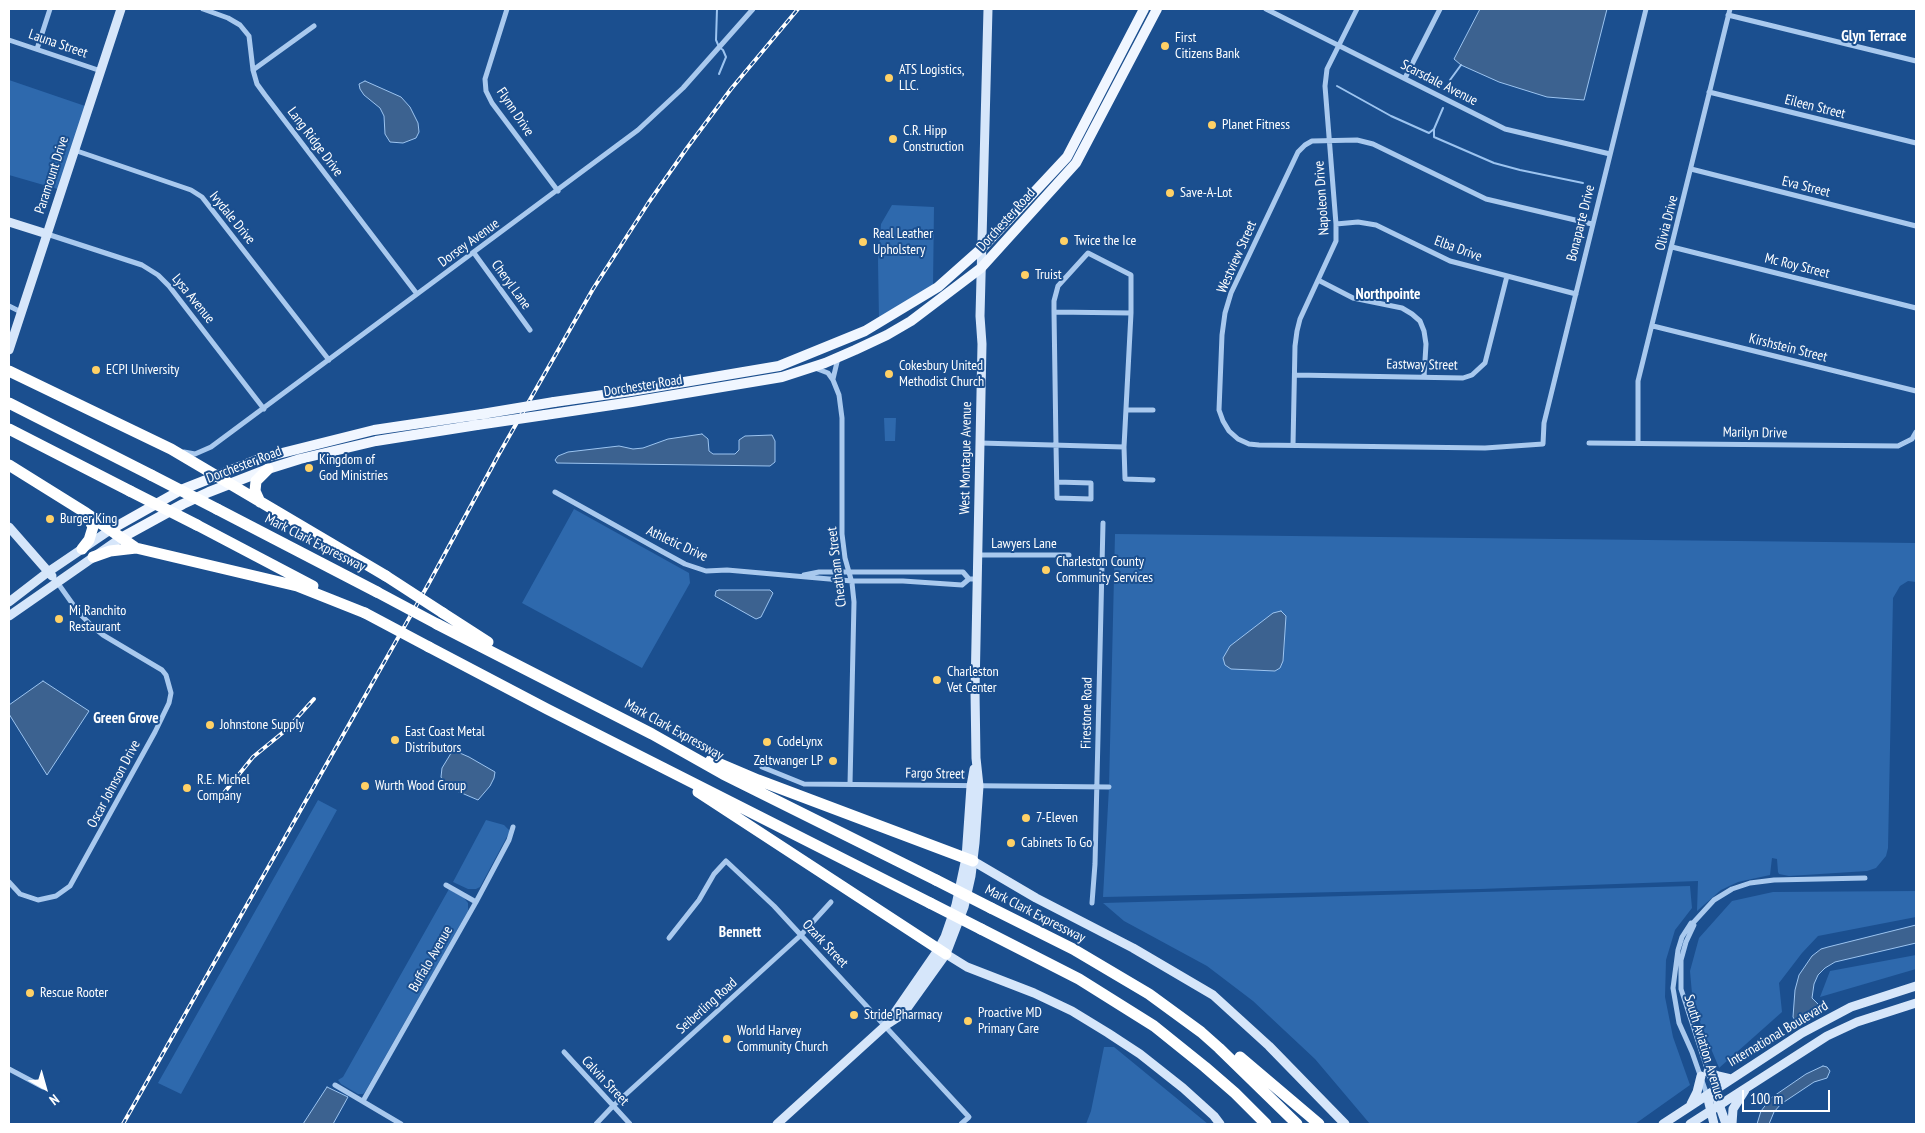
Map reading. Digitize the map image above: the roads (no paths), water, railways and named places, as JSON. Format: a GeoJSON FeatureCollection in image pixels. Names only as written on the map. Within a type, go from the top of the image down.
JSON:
{"type":"FeatureCollection","features":[{"type":"Feature","properties":{"kind":"highway"},"geometry":{"type":"LineString","coordinates":[[9,371],[172,449],[386,576],[529,670]]}},
{"type":"Feature","properties":{"kind":"highway","name":"Mark Clark Expressway"},"geometry":{"type":"LineString","coordinates":[[14,405],[652,734],[723,774],[1073,949],[1141,989],[1183,1018],[1220,1048],[1297,1124]]}},
{"type":"Feature","properties":{"kind":"highway"},"geometry":{"type":"LineString","coordinates":[[9,429],[610,741],[1079,979],[1154,1026],[1205,1067],[1266,1124]]}},
{"type":"Feature","properties":{"kind":"highway"},"geometry":{"type":"LineString","coordinates":[[9,465],[86,513],[136,548],[297,586],[365,613]]}},
{"type":"Feature","properties":{"kind":"highway"},"geometry":{"type":"LineString","coordinates":[[261,503],[256,496],[255,486],[260,476],[268,469]]}},
{"type":"Feature","properties":{"kind":"highway"},"geometry":{"type":"LineString","coordinates":[[82,548],[89,540],[93,528],[86,513]]}},
{"type":"Feature","properties":{"kind":"highway"},"geometry":{"type":"LineString","coordinates":[[93,557],[110,551],[136,548]]}},
{"type":"Feature","properties":{"kind":"highway"},"geometry":{"type":"LineString","coordinates":[[652,734],[758,780],[970,860]]}},
{"type":"Feature","properties":{"kind":"highway"},"geometry":{"type":"LineString","coordinates":[[610,741],[700,794],[942,952]]}},
{"type":"Feature","properties":{"kind":"highway"},"geometry":{"type":"LineString","coordinates":[[1141,989],[1166,1001],[1197,1022],[1319,1124]]}},
{"type":"Feature","properties":{"kind":"main road","name":"Paramount Drive"},"geometry":{"type":"LineString","coordinates":[[9,350],[121,9]]}},
{"type":"Feature","properties":{"kind":"main road","name":"West Montague Avenue"},"geometry":{"type":"LineString","coordinates":[[777,1124],[886,1025],[942,952],[970,860],[976,758],[973,579],[978,555],[981,268],[988,9]]}},
{"type":"Feature","properties":{"kind":"main road","name":"Dorchester Road"},"geometry":{"type":"LineString","coordinates":[[9,602],[48,572],[110,530],[181,490],[262,458],[374,430],[631,391],[779,366],[852,337],[879,324],[938,287],[983,247],[1067,157],[1144,9]]}},
{"type":"Feature","properties":{"kind":"main road","name":"Dorchester Road"},"geometry":{"type":"LineString","coordinates":[[9,616],[120,538],[183,504],[230,483],[268,469],[300,459],[376,441],[782,377],[838,357],[899,328],[981,268],[1076,163],[1157,9]]}},
{"type":"Feature","properties":{"kind":"main road"},"geometry":{"type":"LineString","coordinates":[[9,222],[47,234]]}},
{"type":"Feature","properties":{"kind":"main road"},"geometry":{"type":"LineString","coordinates":[[9,528],[57,582]]}},
{"type":"Feature","properties":{"kind":"main road"},"geometry":{"type":"LineString","coordinates":[[970,860],[1036,898],[1133,948],[1213,995],[1269,1046],[1345,1124]]}},
{"type":"Feature","properties":{"kind":"main road"},"geometry":{"type":"LineString","coordinates":[[942,952],[967,967],[1034,993],[1072,1011],[1108,1033],[1140,1054],[1183,1088],[1214,1116],[1220,1124]]}},
{"type":"Feature","properties":{"kind":"main road","name":"International Boulevard"},"geometry":{"type":"LineString","coordinates":[[1663,1124],[1802,1033],[1851,1007],[1916,986]]}},
{"type":"Feature","properties":{"kind":"main road","name":"International Boulevard"},"geometry":{"type":"LineString","coordinates":[[1690,1124],[1827,1036],[1857,1022],[1916,1003]]}},
{"type":"Feature","properties":{"kind":"main road"},"geometry":{"type":"LineString","coordinates":[[1691,1106],[1704,1074],[1731,1079]]}},
{"type":"Feature","properties":{"kind":"main road"},"geometry":{"type":"LineString","coordinates":[[1732,1124],[1734,1109],[1747,1087]]}},
{"type":"Feature","properties":{"kind":"main road","name":"South Aviation Avenue"},"geometry":{"type":"LineString","coordinates":[[1710,1093],[1719,1105],[1726,1124]]}},
{"type":"Feature","properties":{"kind":"main road","name":"South Aviation Avenue"},"geometry":{"type":"LineString","coordinates":[[1710,1093],[1710,1111],[1714,1124]]}},
{"type":"Feature","properties":{"kind":"street"},"geometry":{"type":"LineString","coordinates":[[37,49],[50,9]]}},
{"type":"Feature","properties":{"kind":"street","name":"Lang Ridge Drive"},"geometry":{"type":"LineString","coordinates":[[204,9],[228,18],[240,25],[248,36],[253,70],[258,84],[265,95],[418,294]]}},
{"type":"Feature","properties":{"kind":"street","name":"Flynn Drive"},"geometry":{"type":"LineString","coordinates":[[507,9],[485,79],[486,91],[492,103],[558,191]]}},
{"type":"Feature","properties":{"kind":"street","name":"Dorsey Avenue"},"geometry":{"type":"LineString","coordinates":[[172,449],[195,454],[211,447],[558,191],[655,116],[683,88],[753,9]]}},
{"type":"Feature","properties":{"kind":"street","name":"Scarsdale Avenue"},"geometry":{"type":"LineString","coordinates":[[1266,9],[1505,129],[1610,154]]}},
{"type":"Feature","properties":{"kind":"street","name":"Napoleon Drive"},"geometry":{"type":"LineString","coordinates":[[1293,445],[1295,346],[1297,332],[1300,320],[1334,249],[1336,224],[1324,86],[1327,69],[1357,9]]}},
{"type":"Feature","properties":{"kind":"street"},"geometry":{"type":"LineString","coordinates":[[1405,78],[1440,9]]}},
{"type":"Feature","properties":{"kind":"street","name":"Bonaparte Drive"},"geometry":{"type":"LineString","coordinates":[[1544,444],[1544,422],[1646,9]]}},
{"type":"Feature","properties":{"kind":"street"},"geometry":{"type":"LineString","coordinates":[[1729,12],[1916,61]]}},
{"type":"Feature","properties":{"kind":"street","name":"Olivia Drive"},"geometry":{"type":"LineString","coordinates":[[1638,443],[1638,381],[1729,12]]}},
{"type":"Feature","properties":{"kind":"street"},"geometry":{"type":"LineString","coordinates":[[253,70],[314,26]]}},
{"type":"Feature","properties":{"kind":"street","name":"Launa Street"},"geometry":{"type":"LineString","coordinates":[[9,40],[101,71]]}},
{"type":"Feature","properties":{"kind":"street","name":"Eileen Street"},"geometry":{"type":"LineString","coordinates":[[1709,92],[1916,143]]}},
{"type":"Feature","properties":{"kind":"street","name":"Westview Street"},"geometry":{"type":"LineString","coordinates":[[1544,444],[1485,448],[1248,444],[1238,439],[1229,431],[1223,422],[1219,410],[1222,336],[1225,313],[1231,293],[1298,152],[1312,141],[1357,140],[1373,144],[1486,199],[1592,224]]}},
{"type":"Feature","properties":{"kind":"street","name":"Ivydale Drive"},"geometry":{"type":"LineString","coordinates":[[74,150],[191,190],[202,197],[330,360]]}},
{"type":"Feature","properties":{"kind":"street","name":"Eva Street"},"geometry":{"type":"LineString","coordinates":[[1691,169],[1916,226]]}},
{"type":"Feature","properties":{"kind":"street","name":"Elba Drive"},"geometry":{"type":"LineString","coordinates":[[1336,224],[1358,222],[1376,225],[1450,261],[1576,294]]}},
{"type":"Feature","properties":{"kind":"street","name":"Lysa Avenue"},"geometry":{"type":"LineString","coordinates":[[47,234],[142,265],[158,275],[169,286],[264,409]]}},
{"type":"Feature","properties":{"kind":"street","name":"Mc Roy Street"},"geometry":{"type":"LineString","coordinates":[[1672,247],[1916,308]]}},
{"type":"Feature","properties":{"kind":"street","name":"Cheryl Lane"},"geometry":{"type":"LineString","coordinates":[[474,253],[530,330]]}},
{"type":"Feature","properties":{"kind":"street"},"geometry":{"type":"LineString","coordinates":[[1057,482],[1091,483],[1091,499],[1057,498],[1054,312],[1054,301],[1058,286],[1088,253],[1131,275],[1131,313],[1124,448],[1125,479],[1152,480]]}},
{"type":"Feature","properties":{"kind":"street","name":"Eastway Street"},"geometry":{"type":"LineString","coordinates":[[1295,375],[1463,378],[1472,375],[1485,363],[1507,276]]}},
{"type":"Feature","properties":{"kind":"street"},"geometry":{"type":"LineString","coordinates":[[1318,280],[1352,298],[1402,308],[1420,321],[1426,344],[1424,377]]}},
{"type":"Feature","properties":{"kind":"street"},"geometry":{"type":"LineString","coordinates":[[9,306],[21,312]]}},
{"type":"Feature","properties":{"kind":"street"},"geometry":{"type":"LineString","coordinates":[[1054,312],[1131,313]]}},
{"type":"Feature","properties":{"kind":"street","name":"Kirshstein Street"},"geometry":{"type":"LineString","coordinates":[[1653,326],[1916,391]]}},
{"type":"Feature","properties":{"kind":"street","name":"Cheatham Street"},"geometry":{"type":"LineString","coordinates":[[838,357],[833,380],[842,418],[842,534],[852,581],[854,602],[850,784]]}},
{"type":"Feature","properties":{"kind":"street"},"geometry":{"type":"LineString","coordinates":[[812,367],[828,373],[833,380]]}},
{"type":"Feature","properties":{"kind":"street"},"geometry":{"type":"LineString","coordinates":[[1126,410],[1153,410]]}},
{"type":"Feature","properties":{"kind":"street","name":"Marilyn Drive"},"geometry":{"type":"LineString","coordinates":[[1589,443],[1898,446],[1912,439],[1916,432]]}},
{"type":"Feature","properties":{"kind":"street"},"geometry":{"type":"LineString","coordinates":[[980,443],[1124,448]]}},
{"type":"Feature","properties":{"kind":"street","name":"Athletic Drive"},"geometry":{"type":"LineString","coordinates":[[554,492],[685,564],[706,571],[727,570],[817,579],[903,581],[962,585],[973,579],[963,572],[819,572],[801,576]]}},
{"type":"Feature","properties":{"kind":"street","name":"Firestone Road"},"geometry":{"type":"LineString","coordinates":[[1092,902],[1095,864],[1102,523]]}},
{"type":"Feature","properties":{"kind":"street","name":"Lawyers Lane"},"geometry":{"type":"LineString","coordinates":[[978,555],[1069,555]]}},
{"type":"Feature","properties":{"kind":"street","name":"Oscar Johnson Drive"},"geometry":{"type":"LineString","coordinates":[[9,882],[20,894],[38,900],[56,896],[70,886],[155,732],[169,703],[171,693],[166,675],[162,670],[103,635],[92,626],[79,613],[57,582]]}},
{"type":"Feature","properties":{"kind":"street","name":"Fargo Street"},"geometry":{"type":"LineString","coordinates":[[762,767],[804,784],[1110,788]]}},
{"type":"Feature","properties":{"kind":"street","name":"Buffalo Avenue"},"geometry":{"type":"LineString","coordinates":[[363,1101],[476,902],[508,840],[513,826]]}},
{"type":"Feature","properties":{"kind":"street","name":"Ozark Street"},"geometry":{"type":"LineString","coordinates":[[669,938],[699,900],[714,874],[726,861],[774,906],[969,1117],[961,1124]]}},
{"type":"Feature","properties":{"kind":"street","name":"South Aviation Avenue"},"geometry":{"type":"LineString","coordinates":[[1710,1093],[1704,1074],[1678,1017],[1673,988],[1678,950],[1682,937],[1691,923],[1714,900],[1732,889],[1750,883],[1774,880],[1865,878]]}},
{"type":"Feature","properties":{"kind":"street"},"geometry":{"type":"LineString","coordinates":[[446,885],[476,902]]}},
{"type":"Feature","properties":{"kind":"street","name":"Seiberling Road"},"geometry":{"type":"LineString","coordinates":[[596,1124],[613,1106],[801,935],[831,902]]}},
{"type":"Feature","properties":{"kind":"street","name":"South Aviation Avenue"},"geometry":{"type":"LineString","coordinates":[[1693,923],[1694,925],[1682,952],[1680,980],[1710,1093]]}},
{"type":"Feature","properties":{"kind":"street","name":"Calvin Street"},"geometry":{"type":"LineString","coordinates":[[564,1052],[630,1124]]}},
{"type":"Feature","properties":{"kind":"street"},"geometry":{"type":"LineString","coordinates":[[9,1068],[43,1087]]}},
{"type":"Feature","properties":{"kind":"street"},"geometry":{"type":"LineString","coordinates":[[335,1085],[401,1124]]}},
{"type":"Feature","properties":{"kind":"waterway"},"geometry":{"type":"LineString","coordinates":[[717,9],[716,40],[726,57],[719,74]]}},
{"type":"Feature","properties":{"kind":"waterway"},"geometry":{"type":"LineString","coordinates":[[1450,80],[1461,65]]}},
{"type":"Feature","properties":{"kind":"waterway"},"geometry":{"type":"LineString","coordinates":[[1337,86],[1391,116],[1429,133],[1434,129],[1443,108]]}},
{"type":"Feature","properties":{"kind":"waterway"},"geometry":{"type":"LineString","coordinates":[[1434,129],[1434,137],[1494,163],[1583,183]]}},
{"type":"Feature","properties":{"kind":"railway"},"geometry":{"type":"LineString","coordinates":[[123,1124],[593,289],[649,202],[687,148],[731,89],[798,9]]}},
{"type":"Feature","properties":{"kind":"railway"},"geometry":{"type":"LineString","coordinates":[[223,794],[253,757],[286,730],[314,699]]}},
{"type":"Feature","properties":{"kind":"place","name":"First Citizens Bank"},"geometry":{"type":"Point","coordinates":[1165,46]}},
{"type":"Feature","properties":{"kind":"place","name":"ATS Logistics, LLC."},"geometry":{"type":"Point","coordinates":[889,78]}},
{"type":"Feature","properties":{"kind":"place","name":"Planet Fitness"},"geometry":{"type":"Point","coordinates":[1212,125]}},
{"type":"Feature","properties":{"kind":"place","name":"C.R. Hipp Construction"},"geometry":{"type":"Point","coordinates":[893,139]}},
{"type":"Feature","properties":{"kind":"place","name":"Save-A-Lot"},"geometry":{"type":"Point","coordinates":[1170,193]}},
{"type":"Feature","properties":{"kind":"place","name":"Twice the Ice"},"geometry":{"type":"Point","coordinates":[1064,241]}},
{"type":"Feature","properties":{"kind":"place","name":"Real Leather Upholstery"},"geometry":{"type":"Point","coordinates":[863,242]}},
{"type":"Feature","properties":{"kind":"place","name":"Truist"},"geometry":{"type":"Point","coordinates":[1025,275]}},
{"type":"Feature","properties":{"kind":"place","name":"ECPI University"},"geometry":{"type":"Point","coordinates":[96,370]}},
{"type":"Feature","properties":{"kind":"place","name":"Cokesbury United Methodist Church"},"geometry":{"type":"Point","coordinates":[889,374]}},
{"type":"Feature","properties":{"kind":"place","name":"Kingdom of God Ministries"},"geometry":{"type":"Point","coordinates":[309,468]}},
{"type":"Feature","properties":{"kind":"place","name":"Burger King"},"geometry":{"type":"Point","coordinates":[50,519]}},
{"type":"Feature","properties":{"kind":"place","name":"Charleston County Community Services"},"geometry":{"type":"Point","coordinates":[1046,570]}},
{"type":"Feature","properties":{"kind":"place","name":"Mi Ranchito Restaurant"},"geometry":{"type":"Point","coordinates":[59,619]}},
{"type":"Feature","properties":{"kind":"place","name":"Charleston Vet Center"},"geometry":{"type":"Point","coordinates":[937,680]}},
{"type":"Feature","properties":{"kind":"place","name":"Johnstone Supply"},"geometry":{"type":"Point","coordinates":[210,725]}},
{"type":"Feature","properties":{"kind":"place","name":"East Coast Metal Distributors"},"geometry":{"type":"Point","coordinates":[395,740]}},
{"type":"Feature","properties":{"kind":"place","name":"CodeLynx"},"geometry":{"type":"Point","coordinates":[767,742]}},
{"type":"Feature","properties":{"kind":"place","name":"Zeltwanger LP"},"geometry":{"type":"Point","coordinates":[833,761]}},
{"type":"Feature","properties":{"kind":"place","name":"Wurth Wood Group"},"geometry":{"type":"Point","coordinates":[365,786]}},
{"type":"Feature","properties":{"kind":"place","name":"R.E. Michel Company"},"geometry":{"type":"Point","coordinates":[187,788]}},
{"type":"Feature","properties":{"kind":"place","name":"7-Eleven"},"geometry":{"type":"Point","coordinates":[1026,818]}},
{"type":"Feature","properties":{"kind":"place","name":"Cabinets To Go"},"geometry":{"type":"Point","coordinates":[1011,843]}},
{"type":"Feature","properties":{"kind":"place","name":"Rescue Rooter"},"geometry":{"type":"Point","coordinates":[30,993]}},
{"type":"Feature","properties":{"kind":"place","name":"Stride Pharmacy"},"geometry":{"type":"Point","coordinates":[854,1015]}},
{"type":"Feature","properties":{"kind":"place","name":"Proactive MD Primary Care"},"geometry":{"type":"Point","coordinates":[968,1021]}},
{"type":"Feature","properties":{"kind":"place","name":"World Harvey Community Church"},"geometry":{"type":"Point","coordinates":[727,1039]}},
{"type":"Feature","properties":{"kind":"district","name":"Glyn Terrace"},"geometry":{"type":"Point","coordinates":[1874,37]}},
{"type":"Feature","properties":{"kind":"district","name":"Northpointe"},"geometry":{"type":"Point","coordinates":[1388,295]}},
{"type":"Feature","properties":{"kind":"district","name":"Green Grove"},"geometry":{"type":"Point","coordinates":[126,719]}},
{"type":"Feature","properties":{"kind":"district","name":"Bennett"},"geometry":{"type":"Point","coordinates":[740,933]}}]}
